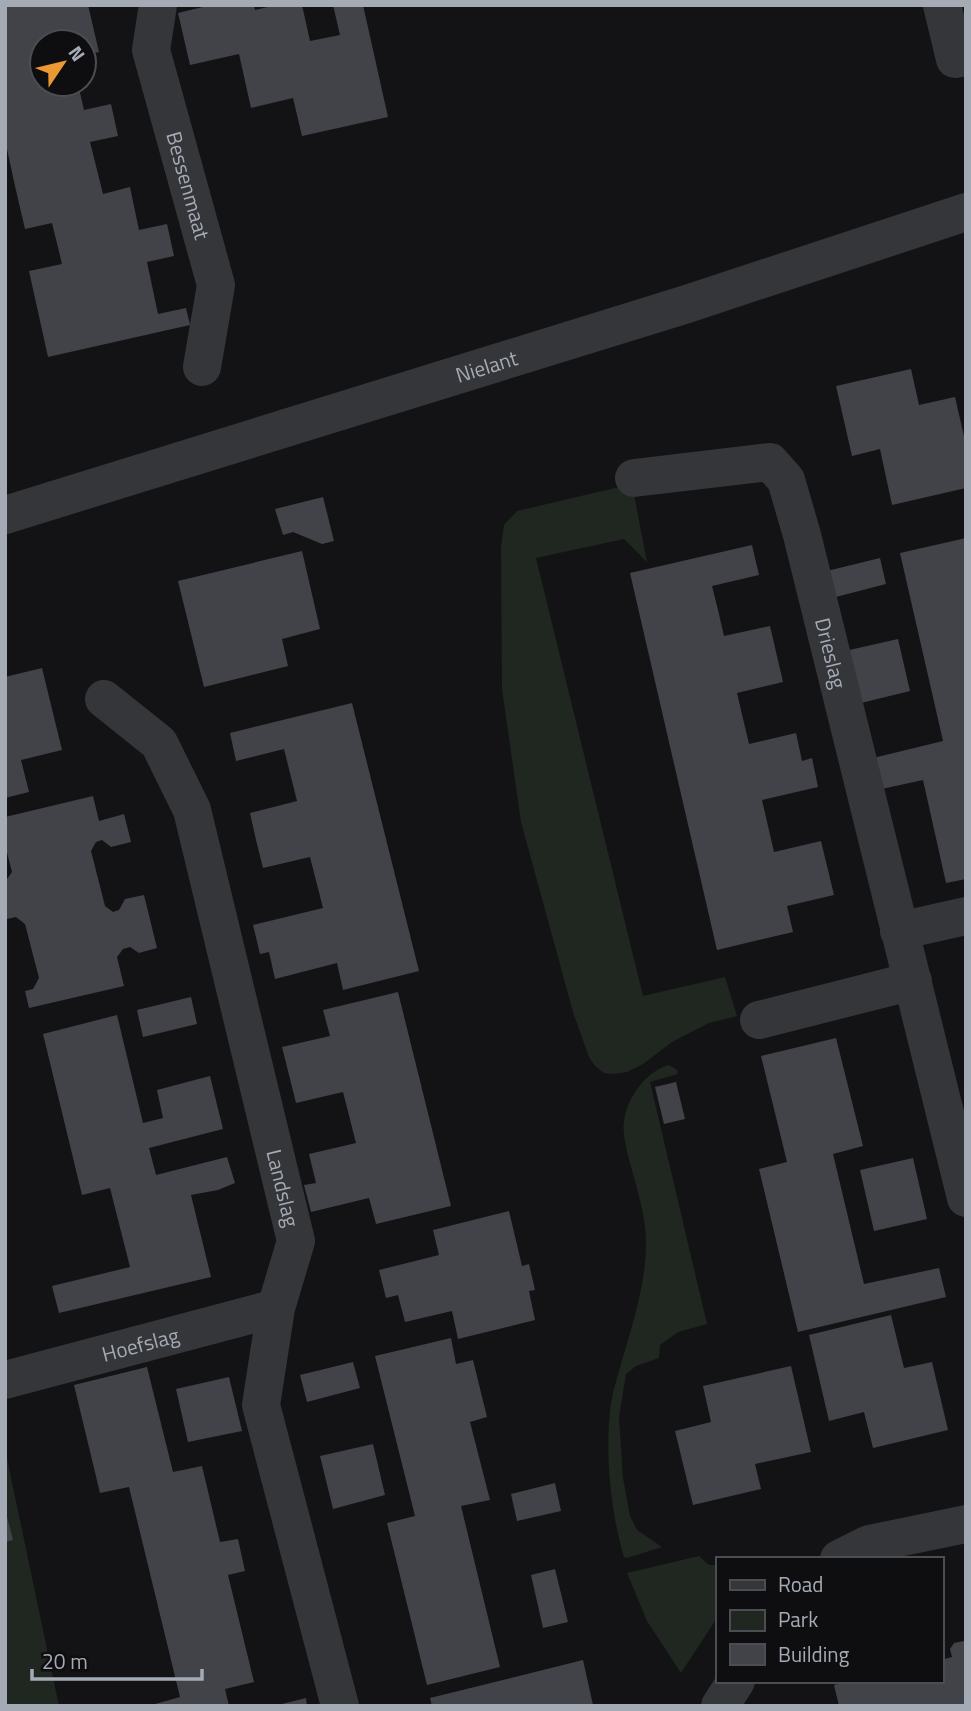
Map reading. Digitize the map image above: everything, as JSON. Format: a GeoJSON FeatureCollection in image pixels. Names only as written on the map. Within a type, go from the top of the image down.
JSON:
{"type":"FeatureCollection","features":[{"type":"Feature","properties":{"kind":"street","name":"Bessenmaat"},"geometry":{"type":"LineString","coordinates":[[158,5],[151,51],[216,285],[202,367]]}},
{"type":"Feature","properties":{"kind":"street"},"geometry":{"type":"LineString","coordinates":[[942,5],[955,59],[966,57]]}},
{"type":"Feature","properties":{"kind":"street","name":"Nielant"},"geometry":{"type":"LineString","coordinates":[[5,515],[687,304],[966,212]]}},
{"type":"Feature","properties":{"kind":"street","name":"Drieslag"},"geometry":{"type":"LineString","coordinates":[[634,478],[770,462],[786,480],[966,1198]]}},
{"type":"Feature","properties":{"kind":"street","name":"Landslag"},"geometry":{"type":"LineString","coordinates":[[104,699],[159,743],[192,810],[296,1241],[276,1308],[261,1405],[340,1706]]}},
{"type":"Feature","properties":{"kind":"street"},"geometry":{"type":"LineString","coordinates":[[899,931],[966,916]]}},
{"type":"Feature","properties":{"kind":"street"},"geometry":{"type":"LineString","coordinates":[[759,1020],[913,981]]}},
{"type":"Feature","properties":{"kind":"street","name":"Hoefslag"},"geometry":{"type":"LineString","coordinates":[[5,1380],[276,1308]]}},
{"type":"Feature","properties":{"kind":"street"},"geometry":{"type":"LineString","coordinates":[[843,1557],[869,1544],[966,1524]]}},
{"type":"Feature","properties":{"kind":"street"},"geometry":{"type":"LineString","coordinates":[[720,1706],[735,1683]]}},
{"type":"Feature","properties":{"kind":"green space"},"geometry":{"type":"Polygon","coordinates":[[[632,484],[647,562],[624,539],[536,558],[643,996],[725,977],[737,1016],[709,1023],[672,1042],[643,1064],[627,1072],[613,1074],[604,1073],[589,1057],[573,1012],[521,822],[502,689],[501,547],[504,525],[517,511],[632,484]]]}},
{"type":"Feature","properties":{"kind":"green space"},"geometry":{"type":"Polygon","coordinates":[[[669,1065],[677,1070],[678,1074],[650,1082],[707,1324],[678,1332],[660,1345],[659,1358],[636,1366],[626,1374],[619,1417],[623,1478],[630,1516],[637,1530],[662,1547],[627,1558],[624,1557],[619,1539],[612,1497],[608,1453],[610,1411],[642,1284],[646,1236],[624,1137],[624,1126],[633,1095],[645,1079],[669,1065]]]}},
{"type":"Feature","properties":{"kind":"green space"},"geometry":{"type":"Polygon","coordinates":[[[5,1449],[59,1706],[5,1706],[5,1449]]]}},
{"type":"Feature","properties":{"kind":"green space"},"geometry":{"type":"Polygon","coordinates":[[[699,1556],[709,1565],[716,1565],[716,1620],[681,1673],[647,1621],[627,1573],[699,1556]]]}},
{"type":"Feature","properties":{"kind":"building"},"geometry":{"type":"Polygon","coordinates":[[[5,5],[88,5],[93,28],[28,28],[28,98],[81,98],[84,110],[111,104],[118,136],[90,142],[103,194],[130,187],[139,230],[167,224],[174,256],[147,262],[158,314],[186,308],[190,325],[48,357],[29,271],[62,264],[52,223],[25,229],[5,140],[5,5]]]}},
{"type":"Feature","properties":{"kind":"building"},"geometry":{"type":"Polygon","coordinates":[[[211,5],[254,5],[255,10],[276,5],[302,5],[310,41],[340,35],[333,5],[363,5],[388,117],[302,136],[293,98],[251,108],[239,54],[190,65],[178,13],[211,5]]]}},
{"type":"Feature","properties":{"kind":"building"},"geometry":{"type":"Polygon","coordinates":[[[911,369],[919,405],[955,397],[966,445],[966,488],[892,505],[880,449],[852,456],[836,386],[911,369]]]}},
{"type":"Feature","properties":{"kind":"building"},"geometry":{"type":"Polygon","coordinates":[[[323,497],[334,541],[322,544],[293,532],[283,535],[275,509],[323,497]]]}},
{"type":"Feature","properties":{"kind":"building"},"geometry":{"type":"Polygon","coordinates":[[[966,538],[966,879],[946,883],[923,780],[877,790],[869,759],[943,741],[900,553],[966,538]]]}},
{"type":"Feature","properties":{"kind":"building"},"geometry":{"type":"Polygon","coordinates":[[[752,545],[759,575],[712,586],[724,636],[770,626],[783,682],[737,693],[749,744],[796,733],[802,761],[812,758],[818,787],[762,800],[774,852],[821,841],[834,895],[787,906],[793,932],[717,950],[630,573],[752,545]]]}},
{"type":"Feature","properties":{"kind":"building"},"geometry":{"type":"Polygon","coordinates":[[[302,551],[320,629],[282,639],[288,666],[204,687],[178,581],[302,551]]]}},
{"type":"Feature","properties":{"kind":"building"},"geometry":{"type":"Polygon","coordinates":[[[880,558],[886,584],[832,598],[827,571],[880,558]]]}},
{"type":"Feature","properties":{"kind":"building"},"geometry":{"type":"Polygon","coordinates":[[[898,639],[910,691],[857,704],[845,651],[898,639]]]}},
{"type":"Feature","properties":{"kind":"building"},"geometry":{"type":"Polygon","coordinates":[[[42,668],[62,750],[21,760],[29,792],[5,798],[5,677],[42,668]]]}},
{"type":"Feature","properties":{"kind":"building"},"geometry":{"type":"Polygon","coordinates":[[[352,703],[419,971],[343,990],[337,963],[275,979],[269,952],[260,954],[253,925],[323,908],[310,857],[263,868],[256,840],[250,813],[297,801],[284,749],[236,761],[230,733],[352,703]]]}},
{"type":"Feature","properties":{"kind":"building"},"geometry":{"type":"Polygon","coordinates":[[[93,796],[99,821],[124,814],[131,842],[111,847],[102,840],[96,842],[91,851],[105,906],[113,912],[119,910],[125,899],[144,895],[157,948],[139,953],[130,947],[123,949],[117,957],[124,986],[29,1008],[25,991],[33,989],[39,978],[25,924],[16,917],[7,919],[5,910],[5,882],[12,872],[5,845],[5,817],[93,796]]]}},
{"type":"Feature","properties":{"kind":"building"},"geometry":{"type":"Polygon","coordinates":[[[398,992],[451,1206],[376,1224],[369,1198],[311,1212],[304,1185],[316,1183],[309,1154],[356,1143],[343,1092],[296,1103],[282,1047],[330,1036],[323,1010],[398,992]]]}},
{"type":"Feature","properties":{"kind":"building"},"geometry":{"type":"Polygon","coordinates":[[[191,997],[197,1024],[143,1037],[137,1010],[191,997]]]}},
{"type":"Feature","properties":{"kind":"building"},"geometry":{"type":"Polygon","coordinates":[[[117,1015],[143,1123],[163,1118],[157,1090],[210,1076],[223,1129],[149,1148],[156,1175],[227,1157],[235,1183],[218,1190],[191,1195],[211,1277],[59,1313],[52,1286],[130,1267],[110,1188],[82,1195],[43,1034],[117,1015]]]}},
{"type":"Feature","properties":{"kind":"building"},"geometry":{"type":"Polygon","coordinates":[[[836,1038],[863,1146],[833,1154],[864,1284],[939,1268],[946,1297],[798,1332],[759,1169],[787,1162],[761,1056],[836,1038]]]}},
{"type":"Feature","properties":{"kind":"building"},"geometry":{"type":"Polygon","coordinates":[[[676,1082],[685,1119],[664,1124],[655,1087],[676,1082]]]}},
{"type":"Feature","properties":{"kind":"building"},"geometry":{"type":"Polygon","coordinates":[[[913,1158],[927,1219],[874,1231],[860,1170],[913,1158]]]}},
{"type":"Feature","properties":{"kind":"building"},"geometry":{"type":"Polygon","coordinates":[[[509,1211],[522,1266],[529,1264],[535,1290],[529,1291],[535,1320],[458,1339],[452,1311],[405,1322],[398,1295],[386,1298],[379,1270],[439,1255],[433,1230],[509,1211]]]}},
{"type":"Feature","properties":{"kind":"building"},"geometry":{"type":"Polygon","coordinates":[[[891,1315],[904,1368],[932,1362],[948,1430],[873,1448],[864,1412],[829,1421],[809,1335],[891,1315]]]}},
{"type":"Feature","properties":{"kind":"building"},"geometry":{"type":"Polygon","coordinates":[[[451,1338],[456,1364],[473,1360],[487,1417],[470,1422],[490,1500],[461,1506],[500,1667],[427,1685],[387,1523],[415,1516],[375,1356],[451,1338]]]}},
{"type":"Feature","properties":{"kind":"building"},"geometry":{"type":"Polygon","coordinates":[[[353,1362],[360,1388],[307,1402],[300,1375],[353,1362]]]}},
{"type":"Feature","properties":{"kind":"building"},"geometry":{"type":"Polygon","coordinates":[[[791,1366],[811,1452],[755,1464],[761,1489],[693,1505],[675,1431],[711,1422],[703,1386],[791,1366]]]}},
{"type":"Feature","properties":{"kind":"building"},"geometry":{"type":"Polygon","coordinates":[[[147,1367],[173,1472],[202,1466],[220,1542],[238,1539],[245,1571],[228,1575],[254,1682],[225,1689],[229,1706],[148,1706],[180,1697],[129,1487],[100,1493],[74,1385],[147,1367]]]}},
{"type":"Feature","properties":{"kind":"building"},"geometry":{"type":"Polygon","coordinates":[[[229,1377],[242,1431],[188,1442],[176,1389],[229,1377]]]}},
{"type":"Feature","properties":{"kind":"building"},"geometry":{"type":"Polygon","coordinates":[[[373,1444],[385,1495],[333,1509],[320,1456],[373,1444]]]}},
{"type":"Feature","properties":{"kind":"building"},"geometry":{"type":"Polygon","coordinates":[[[555,1483],[561,1511],[517,1521],[511,1494],[555,1483]]]}},
{"type":"Feature","properties":{"kind":"building"},"geometry":{"type":"Polygon","coordinates":[[[5,1509],[13,1540],[5,1542],[5,1509]]]}},
{"type":"Feature","properties":{"kind":"building"},"geometry":{"type":"Polygon","coordinates":[[[555,1569],[568,1622],[543,1628],[531,1575],[555,1569]]]}},
{"type":"Feature","properties":{"kind":"building"},"geometry":{"type":"Polygon","coordinates":[[[964,1641],[966,1706],[839,1706],[834,1685],[842,1683],[943,1683],[943,1659],[952,1657],[950,1649],[954,1643],[964,1641]]]}},
{"type":"Feature","properties":{"kind":"building"},"geometry":{"type":"Polygon","coordinates":[[[583,1660],[593,1705],[432,1706],[430,1698],[583,1660]]]}},
{"type":"Feature","properties":{"kind":"building"},"geometry":{"type":"Polygon","coordinates":[[[306,1698],[307,1706],[278,1706],[278,1705],[306,1698]]]}}]}
